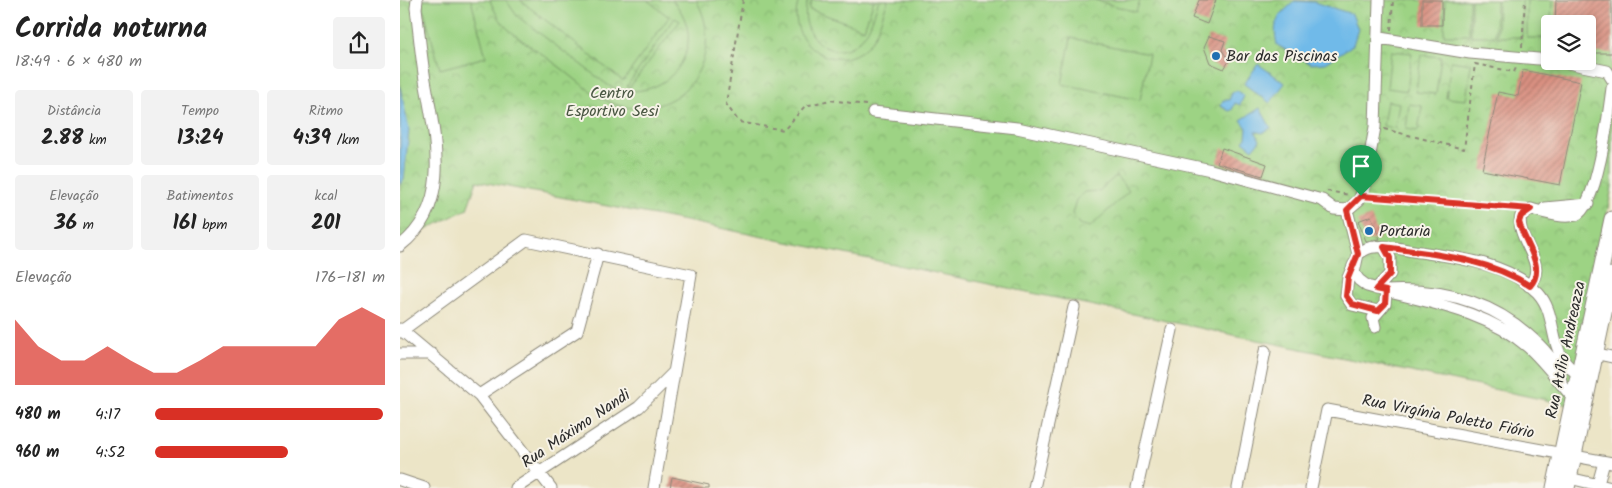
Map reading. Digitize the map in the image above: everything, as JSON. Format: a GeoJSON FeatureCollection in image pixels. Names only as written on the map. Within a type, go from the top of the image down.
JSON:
{"type":"FeatureCollection","features":[{"type":"Feature","properties":{"kind":"main road","name":"Rua Atílio Andreazza"},"geometry":{"type":"LineString","coordinates":[[1554,488],[1568,455],[1585,377],[1612,220]]}},
{"type":"Feature","properties":{"kind":"main road","name":"Rua Atílio Andreazza"},"geometry":{"type":"LineString","coordinates":[[1590,352],[1612,275]]}},
{"type":"Feature","properties":{"kind":"main road","name":"Rua Atílio Andreazza"},"geometry":{"type":"LineString","coordinates":[[1568,483],[1568,455],[1574,399],[1585,377]]}},
{"type":"Feature","properties":{"kind":"street"},"geometry":{"type":"LineString","coordinates":[[400,246],[410,238],[426,217],[432,198],[438,160],[424,74],[416,8],[417,0]]}},
{"type":"Feature","properties":{"kind":"street"},"geometry":{"type":"LineString","coordinates":[[874,112],[1017,128],[1211,170],[1322,200],[1334,209],[1347,210],[1361,196],[1375,128],[1380,38],[1379,0]]}},
{"type":"Feature","properties":{"kind":"street"},"geometry":{"type":"LineString","coordinates":[[1380,38],[1470,53],[1541,59]]}},
{"type":"Feature","properties":{"kind":"street"},"geometry":{"type":"LineString","coordinates":[[1596,69],[1607,71],[1612,79]]}},
{"type":"Feature","properties":{"kind":"street"},"geometry":{"type":"LineString","coordinates":[[1530,286],[1535,280],[1537,268],[1519,222],[1521,216],[1531,209],[1588,204],[1609,134],[1612,88]]}},
{"type":"Feature","properties":{"kind":"street"},"geometry":{"type":"LineString","coordinates":[[1347,210],[1356,259],[1354,273],[1359,280],[1367,286],[1446,306],[1479,317],[1506,331],[1529,348],[1574,399]]}},
{"type":"Feature","properties":{"kind":"street"},"geometry":{"type":"LineString","coordinates":[[551,488],[479,396],[432,354],[401,330],[526,240],[691,275],[654,488]]}},
{"type":"Feature","properties":{"kind":"street"},"geometry":{"type":"LineString","coordinates":[[1375,327],[1373,318],[1385,304],[1381,290],[1390,274],[1390,258],[1384,247]]}},
{"type":"Feature","properties":{"kind":"street"},"geometry":{"type":"LineString","coordinates":[[1378,311],[1352,304],[1346,296],[1348,278],[1356,259],[1366,248],[1384,247],[1478,263],[1516,277],[1539,294],[1544,303],[1559,362],[1562,386]]}},
{"type":"Feature","properties":{"kind":"street"},"geometry":{"type":"LineString","coordinates":[[479,396],[577,331],[598,254]]}},
{"type":"Feature","properties":{"kind":"street"},"geometry":{"type":"LineString","coordinates":[[1381,290],[1424,291],[1485,305],[1504,315],[1559,362],[1585,377]]}},
{"type":"Feature","properties":{"kind":"street"},"geometry":{"type":"LineString","coordinates":[[1034,488],[1074,307]]}},
{"type":"Feature","properties":{"kind":"street"},"geometry":{"type":"LineString","coordinates":[[1137,488],[1172,330]]}},
{"type":"Feature","properties":{"kind":"street"},"geometry":{"type":"LineString","coordinates":[[1238,488],[1265,351]]}},
{"type":"Feature","properties":{"kind":"street"},"geometry":{"type":"LineString","coordinates":[[1590,352],[1612,357]]}},
{"type":"Feature","properties":{"kind":"street"},"geometry":{"type":"LineString","coordinates":[[400,354],[432,354]]}},
{"type":"Feature","properties":{"kind":"street","name":"Rua Máximo Nandi"},"geometry":{"type":"LineString","coordinates":[[516,488],[640,407],[673,373]]}},
{"type":"Feature","properties":{"kind":"street","name":"Rua Virgínia Poletto Fiório"},"geometry":{"type":"LineString","coordinates":[[1311,488],[1327,410],[1608,462]]}},
{"type":"Feature","properties":{"kind":"street"},"geometry":{"type":"LineString","coordinates":[[1598,484],[1608,462]]}},
{"type":"Feature","properties":{"kind":"street"},"geometry":{"type":"LineString","coordinates":[[400,480],[424,488]]}},
{"type":"Feature","properties":{"kind":"street"},"geometry":{"type":"LineString","coordinates":[[1568,483],[1598,484],[1612,488]]}},
{"type":"Feature","properties":{"kind":"path"},"geometry":{"type":"LineString","coordinates":[[1380,128],[1464,149],[1475,64],[1514,72],[1524,40],[1525,0]]}},
{"type":"Feature","properties":{"kind":"path"},"geometry":{"type":"LineString","coordinates":[[1361,196],[1531,209]]}},
{"type":"Feature","properties":{"kind":"green space","name":"Centro Esportivo Sesi"},"geometry":{"type":"Polygon","coordinates":[[[400,0],[1612,0],[1612,187],[1570,405],[696,223],[477,181],[467,209],[400,243],[400,0]]]}},
{"type":"Feature","properties":{"kind":"green space"},"geometry":{"type":"Polygon","coordinates":[[[421,0],[471,0],[486,57],[440,69],[421,0]]]}},
{"type":"Feature","properties":{"kind":"green space","name":"Centro Esportivo Sesi"},"geometry":{"type":"Polygon","coordinates":[[[490,0],[506,0],[517,16],[609,86],[630,91],[649,89],[665,81],[678,68],[686,53],[688,36],[684,18],[672,0],[696,0],[704,18],[706,37],[704,55],[698,72],[687,87],[673,98],[656,106],[636,108],[621,106],[607,101],[594,93],[514,34],[495,12],[490,0]]]}},
{"type":"Feature","properties":{"kind":"green space"},"geometry":{"type":"Polygon","coordinates":[[[520,0],[647,0],[669,17],[623,81],[520,0]]]}},
{"type":"Feature","properties":{"kind":"green space"},"geometry":{"type":"Polygon","coordinates":[[[799,0],[808,0],[805,13],[807,25],[812,35],[820,44],[829,49],[840,50],[850,47],[861,39],[870,26],[879,0],[888,0],[872,40],[855,55],[842,58],[828,57],[816,51],[806,42],[799,30],[796,15],[799,0]]]}},
{"type":"Feature","properties":{"kind":"green space"},"geometry":{"type":"Polygon","coordinates":[[[812,0],[874,0],[864,29],[809,9],[812,0]]]}},
{"type":"Feature","properties":{"kind":"green space"},"geometry":{"type":"Polygon","coordinates":[[[1095,0],[1140,0],[1136,12],[1095,0]]]}},
{"type":"Feature","properties":{"kind":"green space"},"geometry":{"type":"Polygon","coordinates":[[[1445,0],[1469,0],[1469,35],[1444,35],[1445,0]]]}},
{"type":"Feature","properties":{"kind":"green space"},"geometry":{"type":"Polygon","coordinates":[[[1471,0],[1496,0],[1495,36],[1471,36],[1471,0]]]}},
{"type":"Feature","properties":{"kind":"green space"},"geometry":{"type":"Polygon","coordinates":[[[1498,0],[1522,0],[1522,37],[1497,37],[1498,0]]]}},
{"type":"Feature","properties":{"kind":"green space"},"geometry":{"type":"Polygon","coordinates":[[[1527,0],[1552,0],[1551,15],[1541,15],[1541,38],[1527,38],[1527,0]]]}},
{"type":"Feature","properties":{"kind":"green space"},"geometry":{"type":"Polygon","coordinates":[[[675,18],[680,21],[629,88],[627,86],[675,18]]]}},
{"type":"Feature","properties":{"kind":"green space"},"geometry":{"type":"Polygon","coordinates":[[[1071,38],[1149,54],[1140,100],[1062,84],[1071,38]]]}},
{"type":"Feature","properties":{"kind":"green space"},"geometry":{"type":"Polygon","coordinates":[[[1391,51],[1412,53],[1407,91],[1387,88],[1391,51]]]}},
{"type":"Feature","properties":{"kind":"green space"},"geometry":{"type":"Polygon","coordinates":[[[1421,55],[1441,57],[1436,94],[1416,92],[1421,55]]]}},
{"type":"Feature","properties":{"kind":"green space"},"geometry":{"type":"Polygon","coordinates":[[[1451,61],[1471,64],[1466,100],[1446,98],[1451,61]]]}},
{"type":"Feature","properties":{"kind":"green space"},"geometry":{"type":"Polygon","coordinates":[[[1387,101],[1399,103],[1395,128],[1383,126],[1387,101]]]}},
{"type":"Feature","properties":{"kind":"green space"},"geometry":{"type":"Polygon","coordinates":[[[1409,104],[1422,106],[1418,131],[1406,129],[1409,104]]]}},
{"type":"Feature","properties":{"kind":"green space"},"geometry":{"type":"Polygon","coordinates":[[[1116,176],[1129,191],[1090,227],[1079,224],[1072,214],[1076,200],[1084,192],[1099,191],[1116,176]]]}},
{"type":"Feature","properties":{"kind":"water"},"geometry":{"type":"Polygon","coordinates":[[[1295,1],[1314,2],[1352,14],[1358,29],[1353,45],[1325,63],[1311,64],[1277,45],[1276,24],[1284,11],[1295,1]]]}},
{"type":"Feature","properties":{"kind":"water"},"geometry":{"type":"Polygon","coordinates":[[[1258,64],[1285,83],[1270,103],[1244,84],[1258,64]]]}},
{"type":"Feature","properties":{"kind":"water"},"geometry":{"type":"Polygon","coordinates":[[[400,86],[409,130],[404,179],[400,185],[400,86]]]}},
{"type":"Feature","properties":{"kind":"water"},"geometry":{"type":"Polygon","coordinates":[[[1237,90],[1244,96],[1240,105],[1235,103],[1232,110],[1229,111],[1221,106],[1223,100],[1229,100],[1232,93],[1237,90]]]}},
{"type":"Feature","properties":{"kind":"water"},"geometry":{"type":"Polygon","coordinates":[[[1260,108],[1271,128],[1262,133],[1255,131],[1260,140],[1253,149],[1243,141],[1246,137],[1247,128],[1241,120],[1260,108]]]}},
{"type":"Feature","properties":{"kind":"building"},"geometry":{"type":"Polygon","coordinates":[[[1199,0],[1216,0],[1207,24],[1192,18],[1199,0]]]}},
{"type":"Feature","properties":{"kind":"building"},"geometry":{"type":"Polygon","coordinates":[[[1422,0],[1442,0],[1442,25],[1422,25],[1422,0]]]}},
{"type":"Feature","properties":{"kind":"building"},"geometry":{"type":"Polygon","coordinates":[[[1556,0],[1612,0],[1612,53],[1596,53],[1596,15],[1555,15],[1556,0]]]}},
{"type":"Feature","properties":{"kind":"building","name":"Bar das Piscinas"},"geometry":{"type":"Polygon","coordinates":[[[1209,36],[1225,41],[1222,50],[1229,61],[1224,69],[1210,63],[1204,47],[1209,36]]]}},
{"type":"Feature","properties":{"kind":"building"},"geometry":{"type":"Polygon","coordinates":[[[1523,70],[1581,82],[1560,185],[1482,170],[1498,92],[1518,96],[1523,70]]]}},
{"type":"Feature","properties":{"kind":"building"},"geometry":{"type":"Polygon","coordinates":[[[1222,148],[1267,164],[1263,176],[1217,163],[1222,148]]]}},
{"type":"Feature","properties":{"kind":"building","name":"Portaria"},"geometry":{"type":"Polygon","coordinates":[[[1371,216],[1380,239],[1366,241],[1358,221],[1371,216]]]}},
{"type":"Feature","properties":{"kind":"building"},"geometry":{"type":"Polygon","coordinates":[[[672,477],[709,485],[709,488],[670,488],[672,477]]]}},
{"type":"Feature","properties":{"kind":"place","name":"Bar das Piscinas"},"geometry":{"type":"Point","coordinates":[1216,56]}},
{"type":"Feature","properties":{"kind":"place","name":"Portaria"},"geometry":{"type":"Point","coordinates":[1369,231]}},
{"type":"Feature","properties":{"kind":"route"},"geometry":{"type":"LineString","coordinates":[[1361,196],[1408,198],[1449,204],[1531,209],[1521,216],[1519,222],[1537,268],[1535,280],[1530,286],[1516,277],[1478,263],[1453,257],[1384,247],[1390,258],[1390,274],[1376,289],[1386,291],[1385,304],[1378,311],[1352,304],[1346,296],[1348,278],[1358,254],[1347,210],[1361,196]]}}]}
